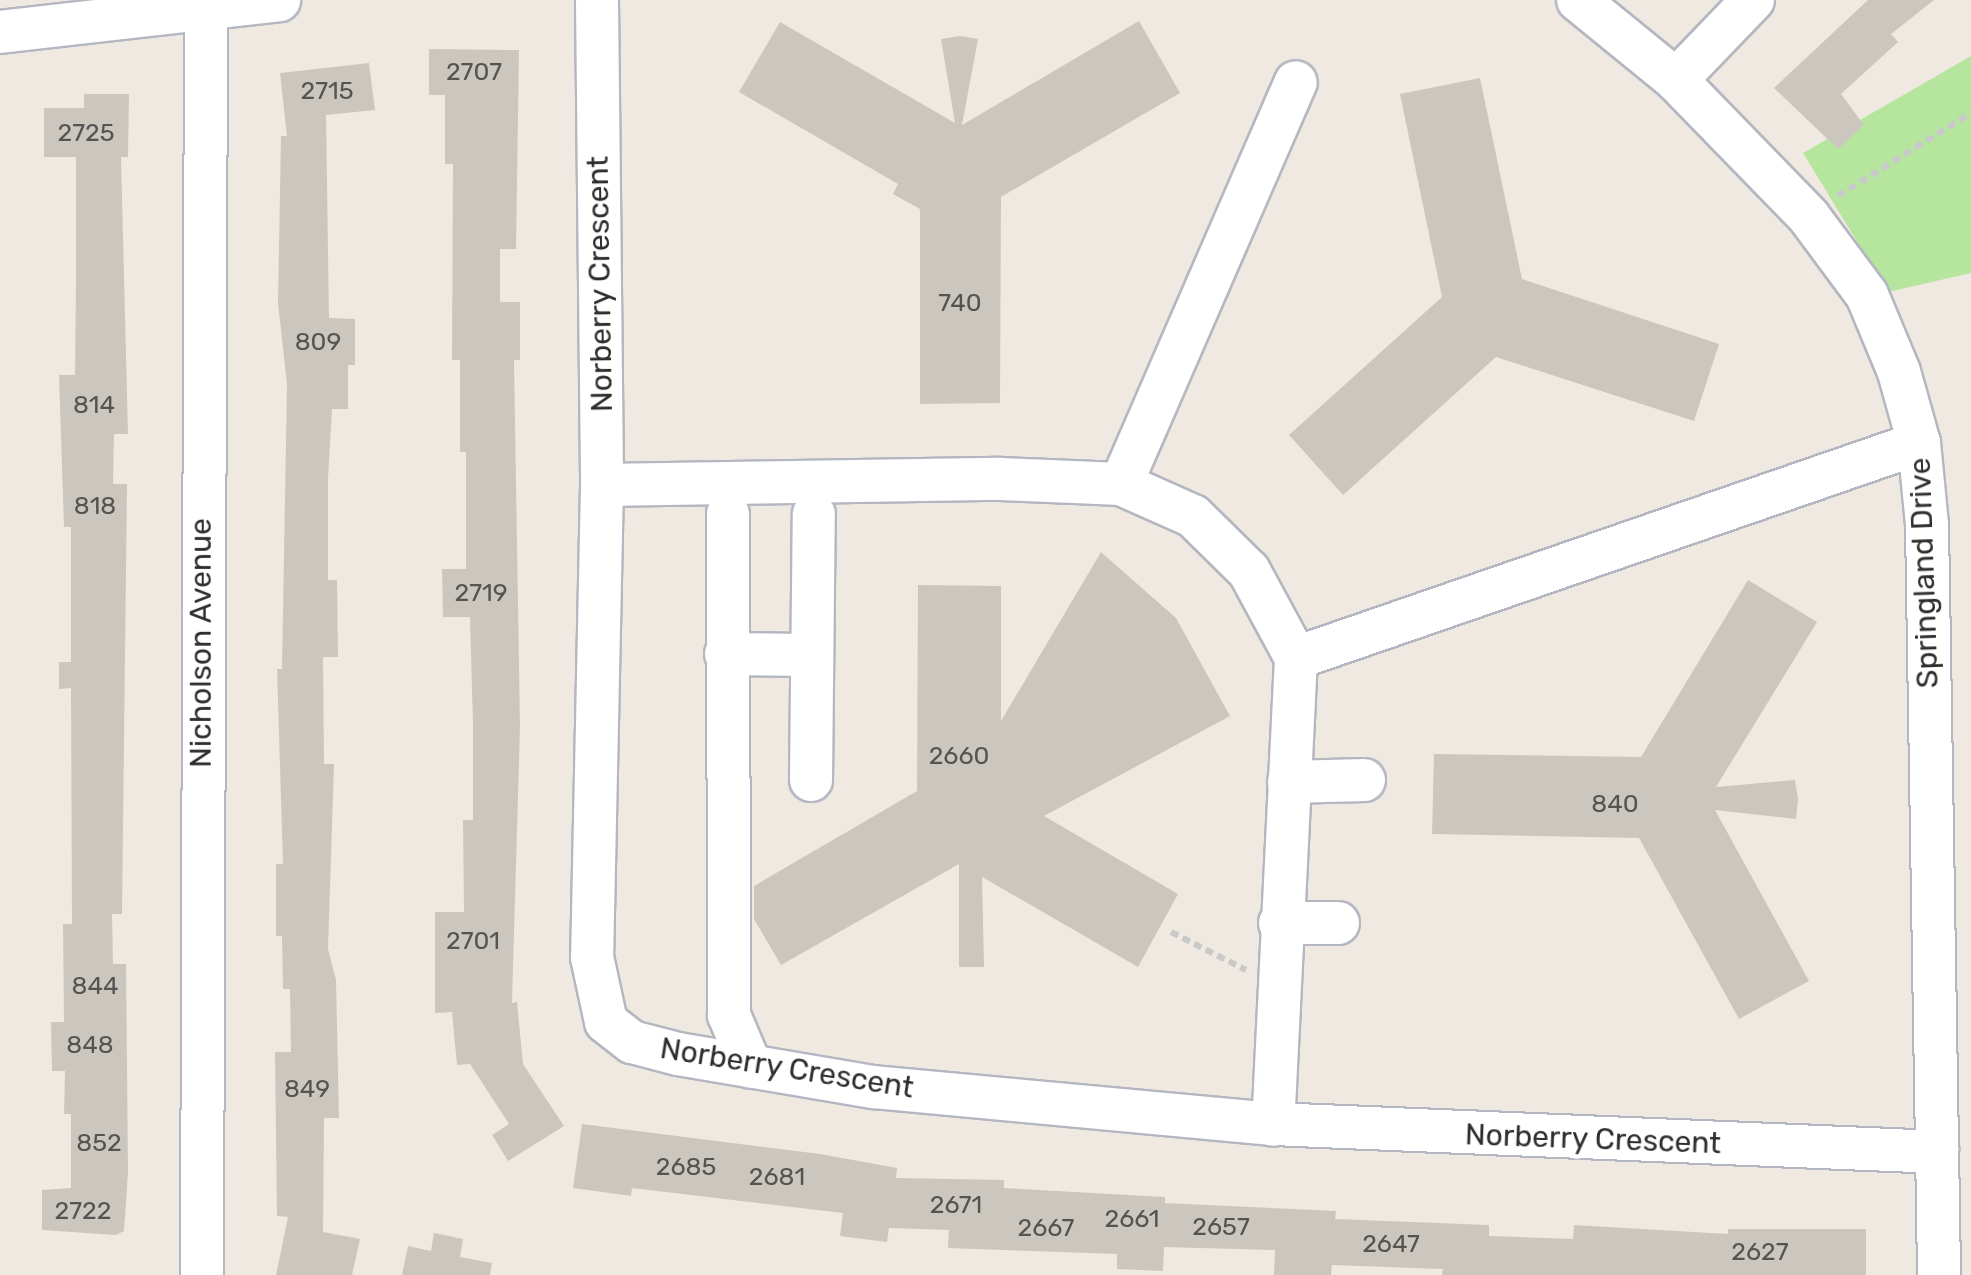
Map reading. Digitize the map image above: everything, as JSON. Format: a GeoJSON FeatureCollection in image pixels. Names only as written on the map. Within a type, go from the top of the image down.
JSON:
{"type":"FeatureCollection","features":[{"type":"Feature","properties":{"kind":"street"},"geometry":{"type":"LineString","coordinates":[[0,32],[279,0]]}},
{"type":"Feature","properties":{"kind":"street","name":"Norberry Crescent"},"geometry":{"type":"LineString","coordinates":[[598,0],[602,485],[592,957],[606,1022],[632,1042],[688,1056],[874,1087],[1273,1124],[1937,1152]]}},
{"type":"Feature","properties":{"kind":"street","name":"Springland Drive"},"geometry":{"type":"LineString","coordinates":[[1578,0],[1676,80],[1808,217],[1867,295],[1919,443],[1927,524],[1939,1275]]}},
{"type":"Feature","properties":{"kind":"street"},"geometry":{"type":"LineString","coordinates":[[1676,80],[1753,0]]}},
{"type":"Feature","properties":{"kind":"street","name":"Nicholson Avenue"},"geometry":{"type":"LineString","coordinates":[[202,1275],[206,11]]}},
{"type":"Feature","properties":{"kind":"street"},"geometry":{"type":"LineString","coordinates":[[1121,484],[1296,82]]}},
{"type":"Feature","properties":{"kind":"street"},"geometry":{"type":"LineString","coordinates":[[1296,658],[1919,443]]}},
{"type":"Feature","properties":{"kind":"street"},"geometry":{"type":"LineString","coordinates":[[602,485],[1000,479],[1121,484],[1192,516],[1232,554],[1249,571],[1296,658],[1276,986],[1273,1124]]}},
{"type":"Feature","properties":{"kind":"street"},"geometry":{"type":"LineString","coordinates":[[728,514],[729,1015],[751,1066]]}},
{"type":"Feature","properties":{"kind":"street"},"geometry":{"type":"LineString","coordinates":[[811,780],[814,514]]}},
{"type":"Feature","properties":{"kind":"street"},"geometry":{"type":"LineString","coordinates":[[726,654],[812,656]]}},
{"type":"Feature","properties":{"kind":"street"},"geometry":{"type":"LineString","coordinates":[[1289,782],[1364,780]]}},
{"type":"Feature","properties":{"kind":"street"},"geometry":{"type":"LineString","coordinates":[[1280,923],[1338,924]]}},
{"type":"Feature","properties":{"kind":"street"},"geometry":{"type":"LineString","coordinates":[[688,1056],[729,1015]]}},
{"type":"Feature","properties":{"kind":"path"},"geometry":{"type":"LineString","coordinates":[[1808,217],[1971,112]]}},
{"type":"Feature","properties":{"kind":"path"},"geometry":{"type":"LineString","coordinates":[[1172,932],[1276,986]]}},
{"type":"Feature","properties":{"kind":"green space"},"geometry":{"type":"Polygon","coordinates":[[[1971,56],[1971,273],[1888,292],[1803,153],[1971,56]]]}},
{"type":"Feature","properties":{"kind":"building"},"geometry":{"type":"Polygon","coordinates":[[[1868,0],[1934,0],[1891,34],[1898,42],[1841,94],[1864,125],[1838,149],[1774,88],[1868,0]]]}},
{"type":"Feature","properties":{"kind":"building"},"geometry":{"type":"Polygon","coordinates":[[[1139,21],[1180,93],[1001,197],[1000,403],[920,404],[920,209],[893,194],[898,184],[739,92],[780,22],[955,123],[941,39],[960,36],[978,39],[962,125],[1139,21]]]}},
{"type":"Feature","properties":{"kind":"building"},"geometry":{"type":"Polygon","coordinates":[[[429,49],[519,50],[516,249],[500,249],[500,302],[520,302],[520,360],[514,360],[520,726],[512,1003],[517,1002],[523,1064],[564,1126],[508,1161],[492,1135],[509,1124],[470,1064],[457,1065],[452,1012],[435,1013],[435,912],[464,912],[463,820],[473,820],[473,725],[470,617],[443,617],[442,569],[466,569],[466,452],[460,452],[460,360],[452,360],[453,164],[445,164],[445,95],[429,95],[429,49]]]}},
{"type":"Feature","properties":{"kind":"building"},"geometry":{"type":"Polygon","coordinates":[[[369,63],[375,110],[326,115],[329,318],[355,319],[355,365],[348,365],[348,409],[332,409],[328,478],[328,580],[337,580],[338,657],[323,657],[324,764],[334,764],[328,949],[336,980],[339,1118],[324,1118],[323,1232],[360,1239],[352,1275],[276,1275],[288,1217],[277,1216],[275,1052],[291,1052],[290,989],[283,989],[282,936],[276,936],[276,864],[283,864],[277,669],[282,669],[287,384],[278,303],[281,136],[287,136],[280,73],[369,63]]]}},
{"type":"Feature","properties":{"kind":"building"},"geometry":{"type":"Polygon","coordinates":[[[1480,78],[1522,279],[1719,344],[1694,421],[1496,357],[1343,495],[1289,435],[1442,297],[1400,94],[1480,78]]]}},
{"type":"Feature","properties":{"kind":"building"},"geometry":{"type":"Polygon","coordinates":[[[84,94],[129,94],[128,157],[121,157],[128,434],[114,434],[113,484],[127,484],[122,914],[112,914],[113,964],[126,964],[128,1172],[124,1231],[116,1235],[42,1230],[42,1190],[71,1188],[71,1114],[64,1114],[65,1071],[52,1071],[51,1022],[64,1022],[63,924],[72,924],[71,688],[59,689],[59,662],[71,662],[71,527],[64,527],[59,375],[75,375],[76,280],[76,157],[44,157],[44,108],[84,108],[84,94]]]}},
{"type":"Feature","properties":{"kind":"building"},"geometry":{"type":"Polygon","coordinates":[[[1101,552],[1176,618],[1230,716],[1044,816],[1178,894],[1138,967],[982,877],[984,967],[959,967],[959,864],[781,965],[754,919],[754,886],[917,791],[918,585],[1001,586],[1001,721],[1101,552]]]}},
{"type":"Feature","properties":{"kind":"building"},"geometry":{"type":"Polygon","coordinates":[[[1748,580],[1817,622],[1716,787],[1795,780],[1798,799],[1796,819],[1715,810],[1809,981],[1739,1019],[1639,838],[1432,834],[1434,754],[1641,757],[1748,580]]]}},
{"type":"Feature","properties":{"kind":"building"},"geometry":{"type":"Polygon","coordinates":[[[582,1124],[820,1154],[897,1168],[896,1178],[1004,1180],[1004,1188],[1165,1197],[1165,1203],[1336,1211],[1335,1219],[1489,1225],[1489,1236],[1573,1239],[1574,1225],[1728,1234],[1728,1229],[1866,1229],[1866,1275],[1442,1275],[1443,1269],[1332,1265],[1331,1275],[1274,1275],[1275,1250],[1164,1247],[1163,1271],[1117,1269],[1117,1254],[948,1248],[949,1230],[889,1228],[887,1242],[840,1236],[843,1213],[632,1188],[631,1196],[573,1188],[582,1124]]]}},
{"type":"Feature","properties":{"kind":"building"},"geometry":{"type":"Polygon","coordinates":[[[434,1233],[463,1239],[460,1257],[492,1263],[490,1275],[402,1275],[408,1246],[431,1251],[434,1233]]]}}]}
